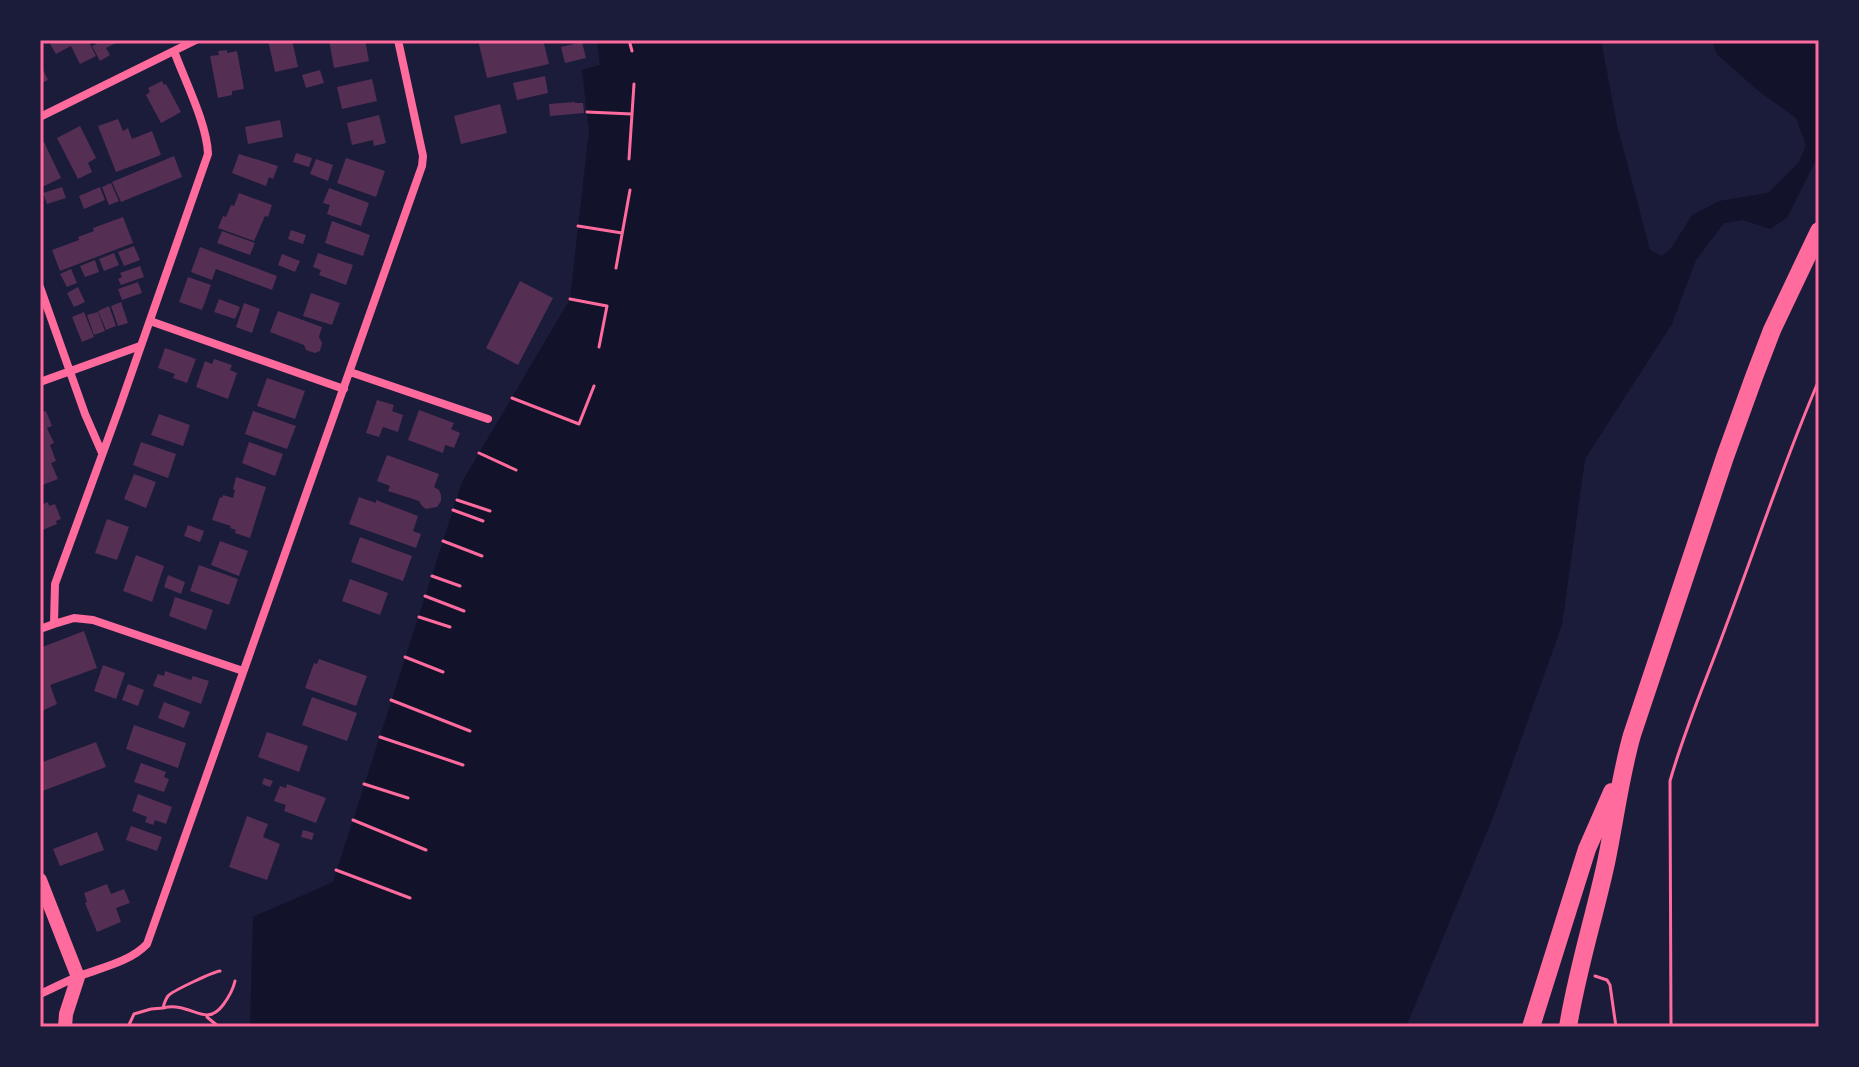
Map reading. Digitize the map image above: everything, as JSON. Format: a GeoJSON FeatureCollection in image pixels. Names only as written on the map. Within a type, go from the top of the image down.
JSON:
{"type":"FeatureCollection","features":[{"type":"Feature","properties":{"kind":"main road"},"geometry":{"type":"LineString","coordinates":[[1531,1027],[1587,849],[1624,763],[1725,457],[1772,330],[1819,231]]}},
{"type":"Feature","properties":{"kind":"main road"},"geometry":{"type":"LineString","coordinates":[[1570,1027],[1578,972],[1606,862],[1624,763]]}},
{"type":"Feature","properties":{"kind":"street"},"geometry":{"type":"LineString","coordinates":[[40,117],[196,40]]}},
{"type":"Feature","properties":{"kind":"street"},"geometry":{"type":"LineString","coordinates":[[40,994],[128,957],[147,944],[422,166],[423,156],[398,40]]}},
{"type":"Feature","properties":{"kind":"street"},"geometry":{"type":"LineString","coordinates":[[54,624],[55,584],[208,154],[198,115],[174,51]]}},
{"type":"Feature","properties":{"kind":"street"},"geometry":{"type":"LineString","coordinates":[[40,287],[102,453]]}},
{"type":"Feature","properties":{"kind":"street"},"geometry":{"type":"LineString","coordinates":[[150,321],[344,389]]}},
{"type":"Feature","properties":{"kind":"street"},"geometry":{"type":"LineString","coordinates":[[40,382],[140,346]]}},
{"type":"Feature","properties":{"kind":"street"},"geometry":{"type":"LineString","coordinates":[[350,372],[488,419]]}},
{"type":"Feature","properties":{"kind":"street"},"geometry":{"type":"LineString","coordinates":[[40,629],[74,618],[93,620],[243,671]]}},
{"type":"Feature","properties":{"kind":"street"},"geometry":{"type":"LineString","coordinates":[[40,880],[78,977],[65,1027]]}},
{"type":"Feature","properties":{"kind":"path"},"geometry":{"type":"LineString","coordinates":[[629,40],[632,51]]}},
{"type":"Feature","properties":{"kind":"path"},"geometry":{"type":"LineString","coordinates":[[629,159],[634,84]]}},
{"type":"Feature","properties":{"kind":"path"},"geometry":{"type":"LineString","coordinates":[[587,112],[632,114]]}},
{"type":"Feature","properties":{"kind":"path"},"geometry":{"type":"LineString","coordinates":[[616,268],[630,190]]}},
{"type":"Feature","properties":{"kind":"path"},"geometry":{"type":"LineString","coordinates":[[578,226],[623,233]]}},
{"type":"Feature","properties":{"kind":"path"},"geometry":{"type":"LineString","coordinates":[[570,299],[607,306],[599,347]]}},
{"type":"Feature","properties":{"kind":"path"},"geometry":{"type":"LineString","coordinates":[[1671,1027],[1670,781],[1792,444],[1819,380]]}},
{"type":"Feature","properties":{"kind":"path"},"geometry":{"type":"LineString","coordinates":[[512,398],[579,424],[594,386]]}},
{"type":"Feature","properties":{"kind":"path"},"geometry":{"type":"LineString","coordinates":[[479,453],[516,470]]}},
{"type":"Feature","properties":{"kind":"path"},"geometry":{"type":"LineString","coordinates":[[457,500],[490,511]]}},
{"type":"Feature","properties":{"kind":"path"},"geometry":{"type":"LineString","coordinates":[[453,510],[483,521]]}},
{"type":"Feature","properties":{"kind":"path"},"geometry":{"type":"LineString","coordinates":[[443,541],[482,556]]}},
{"type":"Feature","properties":{"kind":"path"},"geometry":{"type":"LineString","coordinates":[[432,576],[460,586]]}},
{"type":"Feature","properties":{"kind":"path"},"geometry":{"type":"LineString","coordinates":[[425,596],[464,611]]}},
{"type":"Feature","properties":{"kind":"path"},"geometry":{"type":"LineString","coordinates":[[419,617],[450,627]]}},
{"type":"Feature","properties":{"kind":"path"},"geometry":{"type":"LineString","coordinates":[[405,657],[443,672]]}},
{"type":"Feature","properties":{"kind":"path"},"geometry":{"type":"LineString","coordinates":[[391,700],[470,731]]}},
{"type":"Feature","properties":{"kind":"path"},"geometry":{"type":"LineString","coordinates":[[380,737],[463,765]]}},
{"type":"Feature","properties":{"kind":"path"},"geometry":{"type":"LineString","coordinates":[[364,784],[408,798]]}},
{"type":"Feature","properties":{"kind":"path"},"geometry":{"type":"LineString","coordinates":[[353,820],[426,850]]}},
{"type":"Feature","properties":{"kind":"path"},"geometry":{"type":"LineString","coordinates":[[336,870],[410,898]]}},
{"type":"Feature","properties":{"kind":"path"},"geometry":{"type":"LineString","coordinates":[[163,1008],[171,993],[220,971]]}},
{"type":"Feature","properties":{"kind":"path"},"geometry":{"type":"LineString","coordinates":[[204,1016],[212,1016],[221,1008],[235,981]]}},
{"type":"Feature","properties":{"kind":"path"},"geometry":{"type":"LineString","coordinates":[[128,1027],[134,1014],[172,1006],[192,1010],[219,1027]]}},
{"type":"Feature","properties":{"kind":"shaded area"},"geometry":{"type":"Polygon","coordinates":[[[572,40],[1601,40],[1617,125],[1650,250],[1662,256],[1672,247],[1692,215],[1719,201],[1768,193],[1799,162],[1806,145],[1796,118],[1756,89],[1717,54],[1712,40],[1819,40],[1819,154],[1787,218],[1770,229],[1743,220],[1724,223],[1696,260],[1672,324],[1585,459],[1562,625],[1494,815],[1406,1027],[250,1027],[253,917],[333,882],[462,482],[570,299],[589,131],[582,70],[600,65],[597,41],[572,40]]]}},
{"type":"Feature","properties":{"kind":"building"},"geometry":{"type":"Polygon","coordinates":[[[59,40],[88,40],[96,56],[80,64],[71,46],[56,54],[50,44],[59,40]]]}},
{"type":"Feature","properties":{"kind":"building"},"geometry":{"type":"Polygon","coordinates":[[[93,40],[122,40],[106,48],[110,55],[100,61],[92,46],[96,44],[93,40]]]}},
{"type":"Feature","properties":{"kind":"building"},"geometry":{"type":"Polygon","coordinates":[[[268,40],[292,40],[298,67],[275,72],[268,40]]]}},
{"type":"Feature","properties":{"kind":"building"},"geometry":{"type":"Polygon","coordinates":[[[329,40],[365,40],[369,61],[334,68],[329,40]]]}},
{"type":"Feature","properties":{"kind":"building"},"geometry":{"type":"Polygon","coordinates":[[[478,40],[543,40],[549,64],[487,78],[478,40]]]}},
{"type":"Feature","properties":{"kind":"building"},"geometry":{"type":"Polygon","coordinates":[[[582,42],[586,58],[565,63],[561,47],[582,42]]]}},
{"type":"Feature","properties":{"kind":"building"},"geometry":{"type":"Polygon","coordinates":[[[227,50],[227,53],[237,51],[244,89],[218,98],[210,56],[227,50]]]}},
{"type":"Feature","properties":{"kind":"building"},"geometry":{"type":"Polygon","coordinates":[[[40,63],[48,80],[40,84],[40,63]]]}},
{"type":"Feature","properties":{"kind":"building"},"geometry":{"type":"Polygon","coordinates":[[[320,70],[324,83],[306,88],[302,75],[320,70]]]}},
{"type":"Feature","properties":{"kind":"building"},"geometry":{"type":"Polygon","coordinates":[[[545,76],[548,93],[517,100],[513,83],[545,76]]]}},
{"type":"Feature","properties":{"kind":"building"},"geometry":{"type":"Polygon","coordinates":[[[372,79],[377,101],[342,109],[337,87],[372,79]]]}},
{"type":"Feature","properties":{"kind":"building"},"geometry":{"type":"Polygon","coordinates":[[[162,81],[181,112],[161,123],[146,95],[150,92],[148,88],[162,81]]]}},
{"type":"Feature","properties":{"kind":"building"},"geometry":{"type":"Polygon","coordinates":[[[583,103],[584,113],[550,116],[549,104],[583,103]]]}},
{"type":"Feature","properties":{"kind":"building"},"geometry":{"type":"Polygon","coordinates":[[[500,104],[507,133],[461,144],[454,116],[500,104]]]}},
{"type":"Feature","properties":{"kind":"building"},"geometry":{"type":"Polygon","coordinates":[[[379,115],[386,143],[374,146],[373,140],[352,145],[347,123],[379,115]]]}},
{"type":"Feature","properties":{"kind":"building"},"geometry":{"type":"Polygon","coordinates":[[[118,119],[123,131],[128,128],[132,139],[152,131],[161,155],[116,172],[98,126],[118,119]]]}},
{"type":"Feature","properties":{"kind":"building"},"geometry":{"type":"Polygon","coordinates":[[[280,120],[283,137],[248,144],[245,127],[280,120]]]}},
{"type":"Feature","properties":{"kind":"building"},"geometry":{"type":"Polygon","coordinates":[[[80,126],[96,158],[88,163],[92,172],[78,179],[57,138],[80,126]]]}},
{"type":"Feature","properties":{"kind":"building"},"geometry":{"type":"Polygon","coordinates":[[[44,142],[61,178],[40,188],[40,144],[44,142]]]}},
{"type":"Feature","properties":{"kind":"building"},"geometry":{"type":"Polygon","coordinates":[[[296,153],[312,158],[309,167],[293,162],[296,153]]]}},
{"type":"Feature","properties":{"kind":"building"},"geometry":{"type":"Polygon","coordinates":[[[239,154],[278,166],[273,179],[269,177],[266,186],[232,173],[239,154]]]}},
{"type":"Feature","properties":{"kind":"building"},"geometry":{"type":"Polygon","coordinates":[[[174,156],[182,177],[121,202],[112,182],[174,156]]]}},
{"type":"Feature","properties":{"kind":"building"},"geometry":{"type":"Polygon","coordinates":[[[346,158],[385,171],[376,197],[337,183],[346,158]]]}},
{"type":"Feature","properties":{"kind":"building"},"geometry":{"type":"Polygon","coordinates":[[[316,159],[333,165],[328,181],[310,174],[316,159]]]}},
{"type":"Feature","properties":{"kind":"building"},"geometry":{"type":"Polygon","coordinates":[[[111,183],[119,201],[109,205],[102,187],[111,183]]]}},
{"type":"Feature","properties":{"kind":"building"},"geometry":{"type":"Polygon","coordinates":[[[62,187],[66,198],[47,204],[43,193],[62,187]]]}},
{"type":"Feature","properties":{"kind":"building"},"geometry":{"type":"Polygon","coordinates":[[[100,187],[105,200],[84,209],[79,196],[100,187]]]}},
{"type":"Feature","properties":{"kind":"building"},"geometry":{"type":"Polygon","coordinates":[[[329,188],[369,203],[361,226],[327,214],[330,205],[323,203],[329,188]]]}},
{"type":"Feature","properties":{"kind":"building"},"geometry":{"type":"Polygon","coordinates":[[[239,193],[272,205],[254,241],[218,228],[231,205],[234,206],[239,193]]]}},
{"type":"Feature","properties":{"kind":"building"},"geometry":{"type":"Polygon","coordinates":[[[123,217],[133,243],[60,271],[52,250],[79,240],[78,237],[94,231],[93,228],[123,217]]]}},
{"type":"Feature","properties":{"kind":"building"},"geometry":{"type":"Polygon","coordinates":[[[332,221],[370,235],[363,256],[325,243],[332,221]]]}},
{"type":"Feature","properties":{"kind":"building"},"geometry":{"type":"Polygon","coordinates":[[[291,230],[306,235],[303,244],[288,239],[291,230]]]}},
{"type":"Feature","properties":{"kind":"building"},"geometry":{"type":"Polygon","coordinates":[[[222,231],[255,243],[250,255],[217,243],[222,231]]]}},
{"type":"Feature","properties":{"kind":"building"},"geometry":{"type":"Polygon","coordinates":[[[134,246],[140,260],[124,266],[118,252],[134,246]]]}},
{"type":"Feature","properties":{"kind":"building"},"geometry":{"type":"Polygon","coordinates":[[[200,247],[277,276],[272,290],[216,269],[212,280],[191,272],[200,247]]]}},
{"type":"Feature","properties":{"kind":"building"},"geometry":{"type":"Polygon","coordinates":[[[114,253],[119,265],[104,271],[99,259],[114,253]]]}},
{"type":"Feature","properties":{"kind":"building"},"geometry":{"type":"Polygon","coordinates":[[[318,253],[353,265],[346,285],[319,275],[321,270],[313,267],[318,253]]]}},
{"type":"Feature","properties":{"kind":"building"},"geometry":{"type":"Polygon","coordinates":[[[282,254],[300,261],[295,272],[278,265],[282,254]]]}},
{"type":"Feature","properties":{"kind":"building"},"geometry":{"type":"Polygon","coordinates":[[[95,260],[99,272],[85,277],[80,266],[95,260]]]}},
{"type":"Feature","properties":{"kind":"building"},"geometry":{"type":"Polygon","coordinates":[[[140,266],[144,277],[121,285],[118,279],[122,277],[120,273],[140,266]]]}},
{"type":"Feature","properties":{"kind":"building"},"geometry":{"type":"Polygon","coordinates":[[[71,269],[77,283],[67,287],[60,274],[71,269]]]}},
{"type":"Feature","properties":{"kind":"building"},"geometry":{"type":"Polygon","coordinates":[[[188,277],[211,285],[202,310],[179,302],[188,277]]]}},
{"type":"Feature","properties":{"kind":"building"},"geometry":{"type":"Polygon","coordinates":[[[520,281],[553,298],[518,365],[486,348],[520,281]]]}},
{"type":"Feature","properties":{"kind":"building"},"geometry":{"type":"Polygon","coordinates":[[[138,282],[142,293],[122,300],[118,289],[138,282]]]}},
{"type":"Feature","properties":{"kind":"building"},"geometry":{"type":"Polygon","coordinates":[[[78,287],[85,302],[74,307],[67,293],[78,287]]]}},
{"type":"Feature","properties":{"kind":"building"},"geometry":{"type":"Polygon","coordinates":[[[311,293],[340,303],[332,325],[303,316],[311,293]]]}},
{"type":"Feature","properties":{"kind":"building"},"geometry":{"type":"Polygon","coordinates":[[[219,299],[240,307],[235,319],[214,312],[219,299]]]}},
{"type":"Feature","properties":{"kind":"building"},"geometry":{"type":"Polygon","coordinates":[[[121,302],[128,323],[118,326],[111,306],[121,302]]]}},
{"type":"Feature","properties":{"kind":"building"},"geometry":{"type":"Polygon","coordinates":[[[244,303],[260,309],[252,333],[236,327],[244,303]]]}},
{"type":"Feature","properties":{"kind":"building"},"geometry":{"type":"Polygon","coordinates":[[[109,306],[116,326],[106,330],[98,311],[109,306]]]}},
{"type":"Feature","properties":{"kind":"building"},"geometry":{"type":"Polygon","coordinates":[[[278,311],[322,327],[320,351],[306,350],[304,345],[270,332],[278,311]]]}},
{"type":"Feature","properties":{"kind":"building"},"geometry":{"type":"Polygon","coordinates":[[[84,312],[94,337],[82,342],[72,317],[84,312]]]}},
{"type":"Feature","properties":{"kind":"building"},"geometry":{"type":"Polygon","coordinates":[[[98,312],[105,331],[94,335],[87,315],[98,312]]]}},
{"type":"Feature","properties":{"kind":"building"},"geometry":{"type":"Polygon","coordinates":[[[165,348],[196,359],[187,383],[173,378],[175,374],[158,368],[165,348]]]}},
{"type":"Feature","properties":{"kind":"building"},"geometry":{"type":"Polygon","coordinates":[[[214,359],[232,365],[230,370],[237,373],[228,399],[196,387],[205,361],[212,364],[214,359]]]}},
{"type":"Feature","properties":{"kind":"building"},"geometry":{"type":"Polygon","coordinates":[[[267,378],[305,391],[295,419],[257,406],[267,378]]]}},
{"type":"Feature","properties":{"kind":"building"},"geometry":{"type":"Polygon","coordinates":[[[377,400],[394,405],[392,411],[403,415],[398,432],[383,427],[379,437],[366,433],[377,400]]]}},
{"type":"Feature","properties":{"kind":"building"},"geometry":{"type":"Polygon","coordinates":[[[419,410],[454,423],[451,429],[460,433],[454,448],[445,445],[443,453],[408,440],[419,410]]]}},
{"type":"Feature","properties":{"kind":"building"},"geometry":{"type":"Polygon","coordinates":[[[46,411],[52,426],[47,428],[54,443],[50,445],[56,461],[51,463],[58,479],[40,486],[40,413],[46,411]]]}},
{"type":"Feature","properties":{"kind":"building"},"geometry":{"type":"Polygon","coordinates":[[[253,411],[296,426],[287,449],[245,434],[253,411]]]}},
{"type":"Feature","properties":{"kind":"building"},"geometry":{"type":"Polygon","coordinates":[[[159,414],[190,425],[183,446],[151,435],[159,414]]]}},
{"type":"Feature","properties":{"kind":"building"},"geometry":{"type":"Polygon","coordinates":[[[141,442],[176,454],[168,478],[133,465],[141,442]]]}},
{"type":"Feature","properties":{"kind":"building"},"geometry":{"type":"Polygon","coordinates":[[[249,442],[283,454],[275,476],[242,463],[249,442]]]}},
{"type":"Feature","properties":{"kind":"building"},"geometry":{"type":"Polygon","coordinates":[[[387,455],[439,474],[434,487],[441,495],[437,507],[426,509],[419,501],[388,491],[390,486],[377,481],[387,455]]]}},
{"type":"Feature","properties":{"kind":"building"},"geometry":{"type":"Polygon","coordinates":[[[134,474],[156,482],[146,508],[124,499],[134,474]]]}},
{"type":"Feature","properties":{"kind":"building"},"geometry":{"type":"Polygon","coordinates":[[[236,477],[266,487],[250,538],[235,533],[231,526],[212,520],[220,497],[233,498],[236,477]]]}},
{"type":"Feature","properties":{"kind":"building"},"geometry":{"type":"Polygon","coordinates":[[[359,497],[418,516],[413,531],[421,534],[416,548],[349,524],[359,497]]]}},
{"type":"Feature","properties":{"kind":"building"},"geometry":{"type":"Polygon","coordinates":[[[48,502],[49,506],[55,504],[61,519],[40,531],[40,505],[48,502]]]}},
{"type":"Feature","properties":{"kind":"building"},"geometry":{"type":"Polygon","coordinates":[[[107,519],[129,527],[117,560],[95,553],[107,519]]]}},
{"type":"Feature","properties":{"kind":"building"},"geometry":{"type":"Polygon","coordinates":[[[188,525],[204,531],[200,542],[184,536],[188,525]]]}},
{"type":"Feature","properties":{"kind":"building"},"geometry":{"type":"Polygon","coordinates":[[[360,537],[412,556],[403,581],[351,562],[360,537]]]}},
{"type":"Feature","properties":{"kind":"building"},"geometry":{"type":"Polygon","coordinates":[[[220,541],[248,551],[239,576],[211,565],[220,541]]]}},
{"type":"Feature","properties":{"kind":"building"},"geometry":{"type":"Polygon","coordinates":[[[136,555],[164,566],[152,602],[123,591],[136,555]]]}},
{"type":"Feature","properties":{"kind":"building"},"geometry":{"type":"Polygon","coordinates":[[[199,565],[238,579],[229,605],[190,591],[199,565]]]}},
{"type":"Feature","properties":{"kind":"building"},"geometry":{"type":"Polygon","coordinates":[[[168,575],[185,582],[181,594],[164,587],[168,575]]]}},
{"type":"Feature","properties":{"kind":"building"},"geometry":{"type":"Polygon","coordinates":[[[350,579],[388,593],[380,615],[342,601],[350,579]]]}},
{"type":"Feature","properties":{"kind":"building"},"geometry":{"type":"Polygon","coordinates":[[[175,597],[213,610],[206,630],[169,616],[175,597]]]}},
{"type":"Feature","properties":{"kind":"building"},"geometry":{"type":"Polygon","coordinates":[[[84,631],[97,668],[50,685],[57,704],[40,712],[40,648],[84,631]]]}},
{"type":"Feature","properties":{"kind":"building"},"geometry":{"type":"Polygon","coordinates":[[[319,659],[367,676],[356,706],[305,688],[314,663],[317,664],[319,659]]]}},
{"type":"Feature","properties":{"kind":"building"},"geometry":{"type":"Polygon","coordinates":[[[103,665],[125,673],[116,699],[94,691],[103,665]]]}},
{"type":"Feature","properties":{"kind":"building"},"geometry":{"type":"Polygon","coordinates":[[[165,671],[191,680],[193,676],[209,681],[201,704],[153,686],[158,674],[164,676],[165,671]]]}},
{"type":"Feature","properties":{"kind":"building"},"geometry":{"type":"Polygon","coordinates":[[[128,684],[144,690],[138,706],[122,700],[128,684]]]}},
{"type":"Feature","properties":{"kind":"building"},"geometry":{"type":"Polygon","coordinates":[[[312,697],[357,713],[347,741],[302,725],[312,697]]]}},
{"type":"Feature","properties":{"kind":"building"},"geometry":{"type":"Polygon","coordinates":[[[164,702],[190,712],[184,728],[158,718],[164,702]]]}},
{"type":"Feature","properties":{"kind":"building"},"geometry":{"type":"Polygon","coordinates":[[[134,725],[186,743],[178,768],[126,749],[134,725]]]}},
{"type":"Feature","properties":{"kind":"building"},"geometry":{"type":"Polygon","coordinates":[[[267,732],[308,746],[299,772],[258,757],[267,732]]]}},
{"type":"Feature","properties":{"kind":"building"},"geometry":{"type":"Polygon","coordinates":[[[96,742],[106,767],[40,792],[40,763],[96,742]]]}},
{"type":"Feature","properties":{"kind":"building"},"geometry":{"type":"Polygon","coordinates":[[[141,763],[166,772],[164,777],[169,779],[164,792],[134,782],[141,763]]]}},
{"type":"Feature","properties":{"kind":"building"},"geometry":{"type":"Polygon","coordinates":[[[264,778],[273,781],[270,787],[262,784],[264,778]]]}},
{"type":"Feature","properties":{"kind":"building"},"geometry":{"type":"Polygon","coordinates":[[[287,784],[326,798],[316,823],[284,811],[286,805],[274,801],[280,786],[286,788],[287,784]]]}},
{"type":"Feature","properties":{"kind":"building"},"geometry":{"type":"Polygon","coordinates":[[[138,794],[172,807],[166,824],[155,820],[153,825],[145,822],[147,817],[132,811],[138,794]]]}},
{"type":"Feature","properties":{"kind":"building"},"geometry":{"type":"Polygon","coordinates":[[[247,816],[268,824],[263,837],[280,844],[267,880],[229,867],[247,816]]]}},
{"type":"Feature","properties":{"kind":"building"},"geometry":{"type":"Polygon","coordinates":[[[131,826],[162,837],[157,851],[126,840],[131,826]]]}},
{"type":"Feature","properties":{"kind":"building"},"geometry":{"type":"Polygon","coordinates":[[[303,830],[314,833],[312,840],[301,837],[303,830]]]}},
{"type":"Feature","properties":{"kind":"building"},"geometry":{"type":"Polygon","coordinates":[[[97,832],[104,850],[60,866],[53,849],[97,832]]]}},
{"type":"Feature","properties":{"kind":"building"},"geometry":{"type":"Polygon","coordinates":[[[107,884],[111,894],[124,889],[130,903],[116,908],[121,922],[97,932],[84,893],[107,884]]]}}]}
